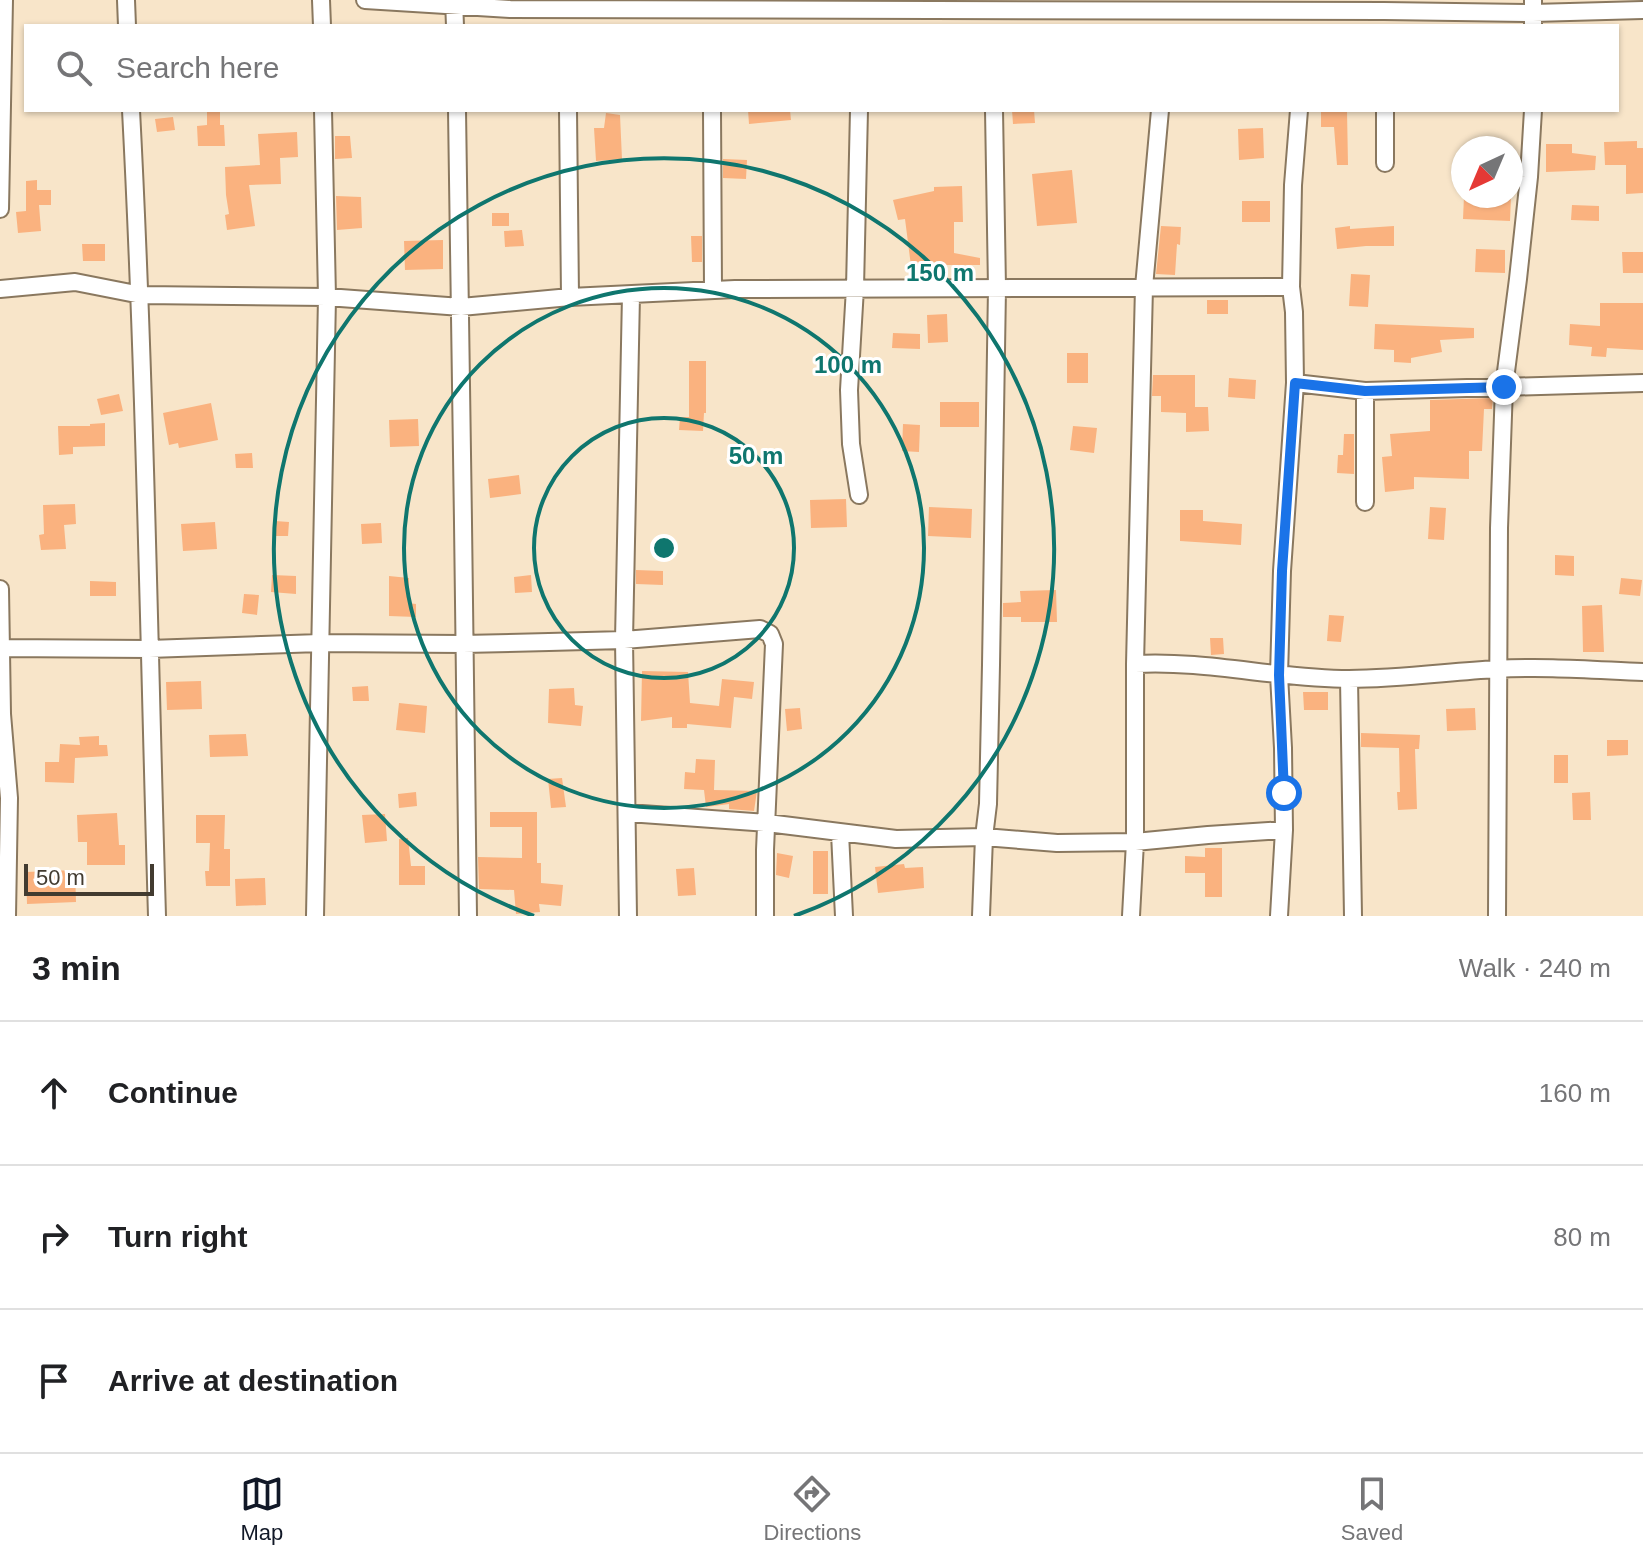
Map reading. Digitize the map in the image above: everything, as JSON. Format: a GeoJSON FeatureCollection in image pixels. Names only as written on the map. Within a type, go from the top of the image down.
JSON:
{"type":"FeatureCollection","features":[{"type":"Feature","properties":{"kind":"street"},"geometry":{"type":"LineString","coordinates":[[0,209],[4,0]]}},
{"type":"Feature","properties":{"kind":"street"},"geometry":{"type":"LineString","coordinates":[[126,0],[127,24]]}},
{"type":"Feature","properties":{"kind":"street"},"geometry":{"type":"LineString","coordinates":[[321,0],[322,24]]}},
{"type":"Feature","properties":{"kind":"street"},"geometry":{"type":"LineString","coordinates":[[365,0],[567,12],[691,5],[711,18],[818,6],[862,18],[940,5],[992,18],[1054,5],[1170,12],[1533,13],[1643,10]]}},
{"type":"Feature","properties":{"kind":"street"},"geometry":{"type":"LineString","coordinates":[[454,3],[455,24]]}},
{"type":"Feature","properties":{"kind":"street"},"geometry":{"type":"LineString","coordinates":[[131,112],[141,295],[157,916]]}},
{"type":"Feature","properties":{"kind":"street"},"geometry":{"type":"LineString","coordinates":[[315,916],[327,297],[323,112]]}},
{"type":"Feature","properties":{"kind":"street"},"geometry":{"type":"LineString","coordinates":[[457,112],[468,916]]}},
{"type":"Feature","properties":{"kind":"street"},"geometry":{"type":"LineString","coordinates":[[568,112],[570,297]]}},
{"type":"Feature","properties":{"kind":"street"},"geometry":{"type":"LineString","coordinates":[[712,112],[713,290]]}},
{"type":"Feature","properties":{"kind":"street"},"geometry":{"type":"LineString","coordinates":[[859,112],[849,390],[851,444],[859,495]]}},
{"type":"Feature","properties":{"kind":"street"},"geometry":{"type":"LineString","coordinates":[[981,916],[988,804],[997,288],[994,112]]}},
{"type":"Feature","properties":{"kind":"street"},"geometry":{"type":"LineString","coordinates":[[1131,916],[1135,842],[1135,664],[1144,287],[1160,112]]}},
{"type":"Feature","properties":{"kind":"street"},"geometry":{"type":"LineString","coordinates":[[1279,916],[1284,830],[1279,675],[1282,571],[1295,383],[1291,287],[1293,185],[1299,112]]}},
{"type":"Feature","properties":{"kind":"street"},"geometry":{"type":"LineString","coordinates":[[1385,112],[1385,163]]}},
{"type":"Feature","properties":{"kind":"street"},"geometry":{"type":"LineString","coordinates":[[1497,916],[1499,528],[1504,387],[1520,265],[1533,112]]}},
{"type":"Feature","properties":{"kind":"street"},"geometry":{"type":"LineString","coordinates":[[0,289],[75,282],[141,295],[327,297],[461,307],[570,297],[713,290],[1291,287]]}},
{"type":"Feature","properties":{"kind":"street"},"geometry":{"type":"LineString","coordinates":[[628,916],[624,640],[631,295]]}},
{"type":"Feature","properties":{"kind":"street"},"geometry":{"type":"LineString","coordinates":[[1295,383],[1365,391],[1643,383]]}},
{"type":"Feature","properties":{"kind":"street"},"geometry":{"type":"LineString","coordinates":[[1365,391],[1365,502]]}},
{"type":"Feature","properties":{"kind":"street"},"geometry":{"type":"LineString","coordinates":[[0,589],[2,714],[9,798],[7,916]]}},
{"type":"Feature","properties":{"kind":"street"},"geometry":{"type":"LineString","coordinates":[[0,648],[149,649],[320,643],[463,644],[624,640],[760,629],[770,634],[774,644],[765,916],[755,916]]}},
{"type":"Feature","properties":{"kind":"street"},"geometry":{"type":"LineString","coordinates":[[1135,664],[1183,663],[1279,675],[1349,679],[1499,669],[1643,672]]}},
{"type":"Feature","properties":{"kind":"street"},"geometry":{"type":"LineString","coordinates":[[1349,679],[1353,916]]}},
{"type":"Feature","properties":{"kind":"street"},"geometry":{"type":"LineString","coordinates":[[628,813],[767,823],[896,839],[984,837],[1057,843],[1135,842],[1284,830]]}},
{"type":"Feature","properties":{"kind":"street"},"geometry":{"type":"LineString","coordinates":[[840,833],[844,916]]}},
{"type":"Feature","properties":{"kind":"building"},"geometry":{"type":"Polygon","coordinates":[[[207,112],[220,112],[225,146],[198,146],[197,126],[207,125],[207,112]]]}},
{"type":"Feature","properties":{"kind":"building"},"geometry":{"type":"Polygon","coordinates":[[[748,112],[790,112],[791,120],[749,124],[748,112]]]}},
{"type":"Feature","properties":{"kind":"building"},"geometry":{"type":"Polygon","coordinates":[[[1012,112],[1034,112],[1035,123],[1013,124],[1012,112]]]}},
{"type":"Feature","properties":{"kind":"building"},"geometry":{"type":"Polygon","coordinates":[[[1321,112],[1347,112],[1348,165],[1337,165],[1334,127],[1321,127],[1321,112]]]}},
{"type":"Feature","properties":{"kind":"building"},"geometry":{"type":"Polygon","coordinates":[[[606,113],[620,115],[622,159],[596,161],[594,128],[604,128],[606,113]]]}},
{"type":"Feature","properties":{"kind":"building"},"geometry":{"type":"Polygon","coordinates":[[[173,117],[175,130],[157,132],[155,119],[173,117]]]}},
{"type":"Feature","properties":{"kind":"building"},"geometry":{"type":"Polygon","coordinates":[[[1263,128],[1264,158],[1239,160],[1238,129],[1263,128]]]}},
{"type":"Feature","properties":{"kind":"building"},"geometry":{"type":"Polygon","coordinates":[[[297,132],[298,157],[280,158],[281,184],[249,185],[255,226],[227,230],[225,215],[229,214],[225,167],[260,165],[258,134],[297,132]]]}},
{"type":"Feature","properties":{"kind":"building"},"geometry":{"type":"Polygon","coordinates":[[[335,136],[350,136],[352,158],[335,159],[335,136]]]}},
{"type":"Feature","properties":{"kind":"building"},"geometry":{"type":"Polygon","coordinates":[[[1637,141],[1637,148],[1643,148],[1643,193],[1626,194],[1626,165],[1605,165],[1604,142],[1637,141]]]}},
{"type":"Feature","properties":{"kind":"building"},"geometry":{"type":"Polygon","coordinates":[[[1546,144],[1572,144],[1572,153],[1596,156],[1595,170],[1546,172],[1546,144]]]}},
{"type":"Feature","properties":{"kind":"building"},"geometry":{"type":"Polygon","coordinates":[[[723,159],[747,160],[746,179],[723,178],[723,159]]]}},
{"type":"Feature","properties":{"kind":"building"},"geometry":{"type":"Polygon","coordinates":[[[1072,170],[1077,223],[1037,226],[1032,174],[1072,170]]]}},
{"type":"Feature","properties":{"kind":"building"},"geometry":{"type":"Polygon","coordinates":[[[37,180],[37,190],[51,190],[51,205],[39,205],[41,231],[18,233],[16,212],[26,211],[26,181],[37,180]]]}},
{"type":"Feature","properties":{"kind":"building"},"geometry":{"type":"Polygon","coordinates":[[[962,186],[963,222],[954,222],[954,253],[980,258],[980,265],[911,266],[905,219],[898,220],[893,200],[934,191],[934,187],[962,186]]]}},
{"type":"Feature","properties":{"kind":"building"},"geometry":{"type":"Polygon","coordinates":[[[336,196],[361,197],[362,228],[337,230],[336,196]]]}},
{"type":"Feature","properties":{"kind":"building"},"geometry":{"type":"Polygon","coordinates":[[[1242,201],[1270,201],[1270,222],[1242,222],[1242,201]]]}},
{"type":"Feature","properties":{"kind":"building"},"geometry":{"type":"Polygon","coordinates":[[[1572,205],[1599,206],[1599,221],[1571,220],[1572,205]]]}},
{"type":"Feature","properties":{"kind":"building"},"geometry":{"type":"Polygon","coordinates":[[[1463,208],[1511,208],[1510,221],[1463,219],[1463,208]]]}},
{"type":"Feature","properties":{"kind":"building"},"geometry":{"type":"Polygon","coordinates":[[[492,213],[509,213],[509,226],[492,226],[492,213]]]}},
{"type":"Feature","properties":{"kind":"building"},"geometry":{"type":"Polygon","coordinates":[[[1161,226],[1181,227],[1175,275],[1156,274],[1161,226]]]}},
{"type":"Feature","properties":{"kind":"building"},"geometry":{"type":"Polygon","coordinates":[[[1350,226],[1350,229],[1394,226],[1394,246],[1337,249],[1335,228],[1350,226]]]}},
{"type":"Feature","properties":{"kind":"building"},"geometry":{"type":"Polygon","coordinates":[[[522,230],[524,246],[505,247],[504,231],[522,230]]]}},
{"type":"Feature","properties":{"kind":"building"},"geometry":{"type":"Polygon","coordinates":[[[691,236],[702,236],[702,262],[692,262],[691,236]]]}},
{"type":"Feature","properties":{"kind":"building"},"geometry":{"type":"Polygon","coordinates":[[[443,240],[443,269],[405,270],[404,241],[443,240]]]}},
{"type":"Feature","properties":{"kind":"building"},"geometry":{"type":"Polygon","coordinates":[[[82,244],[105,244],[105,261],[83,261],[82,244]]]}},
{"type":"Feature","properties":{"kind":"building"},"geometry":{"type":"Polygon","coordinates":[[[1476,249],[1505,250],[1505,273],[1475,272],[1476,249]]]}},
{"type":"Feature","properties":{"kind":"building"},"geometry":{"type":"Polygon","coordinates":[[[1622,252],[1643,252],[1643,273],[1623,273],[1622,252]]]}},
{"type":"Feature","properties":{"kind":"building"},"geometry":{"type":"Polygon","coordinates":[[[1351,274],[1370,275],[1368,307],[1349,306],[1351,274]]]}},
{"type":"Feature","properties":{"kind":"building"},"geometry":{"type":"Polygon","coordinates":[[[1207,300],[1228,300],[1228,314],[1207,314],[1207,300]]]}},
{"type":"Feature","properties":{"kind":"building"},"geometry":{"type":"Polygon","coordinates":[[[1600,303],[1643,303],[1643,350],[1607,348],[1606,357],[1591,356],[1592,347],[1569,345],[1570,324],[1600,326],[1600,303]]]}},
{"type":"Feature","properties":{"kind":"building"},"geometry":{"type":"Polygon","coordinates":[[[947,314],[948,342],[928,343],[927,315],[947,314]]]}},
{"type":"Feature","properties":{"kind":"building"},"geometry":{"type":"Polygon","coordinates":[[[1375,324],[1474,328],[1474,338],[1440,340],[1442,352],[1411,358],[1411,363],[1394,362],[1394,350],[1374,349],[1375,324]]]}},
{"type":"Feature","properties":{"kind":"building"},"geometry":{"type":"Polygon","coordinates":[[[893,333],[920,334],[920,349],[892,348],[893,333]]]}},
{"type":"Feature","properties":{"kind":"building"},"geometry":{"type":"Polygon","coordinates":[[[1067,353],[1088,353],[1088,383],[1067,383],[1067,353]]]}},
{"type":"Feature","properties":{"kind":"building"},"geometry":{"type":"Polygon","coordinates":[[[689,361],[706,361],[703,431],[679,430],[680,417],[689,417],[689,361]]]}},
{"type":"Feature","properties":{"kind":"building"},"geometry":{"type":"Polygon","coordinates":[[[1153,375],[1195,375],[1195,407],[1208,407],[1209,431],[1186,432],[1186,413],[1161,412],[1161,396],[1152,396],[1153,375]]]}},
{"type":"Feature","properties":{"kind":"building"},"geometry":{"type":"Polygon","coordinates":[[[1229,378],[1256,380],[1255,399],[1228,397],[1229,378]]]}},
{"type":"Feature","properties":{"kind":"building"},"geometry":{"type":"Polygon","coordinates":[[[119,394],[123,411],[101,415],[97,399],[119,394]]]}},
{"type":"Feature","properties":{"kind":"building"},"geometry":{"type":"Polygon","coordinates":[[[1493,398],[1492,409],[1484,409],[1482,451],[1469,451],[1469,479],[1414,477],[1414,489],[1385,492],[1382,457],[1392,456],[1390,434],[1430,431],[1430,400],[1493,398]]]}},
{"type":"Feature","properties":{"kind":"building"},"geometry":{"type":"Polygon","coordinates":[[[940,402],[979,402],[979,427],[940,427],[940,402]]]}},
{"type":"Feature","properties":{"kind":"building"},"geometry":{"type":"Polygon","coordinates":[[[211,403],[218,440],[179,448],[178,443],[169,445],[163,413],[211,403]]]}},
{"type":"Feature","properties":{"kind":"building"},"geometry":{"type":"Polygon","coordinates":[[[418,419],[419,446],[390,447],[389,420],[418,419]]]}},
{"type":"Feature","properties":{"kind":"building"},"geometry":{"type":"Polygon","coordinates":[[[105,423],[105,446],[73,447],[73,454],[59,455],[58,426],[105,423]]]}},
{"type":"Feature","properties":{"kind":"building"},"geometry":{"type":"Polygon","coordinates":[[[903,424],[920,425],[919,452],[902,451],[903,424]]]}},
{"type":"Feature","properties":{"kind":"building"},"geometry":{"type":"Polygon","coordinates":[[[1073,426],[1097,428],[1094,453],[1070,450],[1073,426]]]}},
{"type":"Feature","properties":{"kind":"building"},"geometry":{"type":"Polygon","coordinates":[[[1344,434],[1354,434],[1354,474],[1337,473],[1338,455],[1343,455],[1344,434]]]}},
{"type":"Feature","properties":{"kind":"building"},"geometry":{"type":"Polygon","coordinates":[[[252,453],[253,468],[236,468],[235,454],[252,453]]]}},
{"type":"Feature","properties":{"kind":"building"},"geometry":{"type":"Polygon","coordinates":[[[519,475],[521,494],[490,498],[488,479],[519,475]]]}},
{"type":"Feature","properties":{"kind":"building"},"geometry":{"type":"Polygon","coordinates":[[[846,499],[847,527],[811,528],[810,500],[846,499]]]}},
{"type":"Feature","properties":{"kind":"building"},"geometry":{"type":"Polygon","coordinates":[[[75,504],[76,524],[64,525],[66,549],[41,550],[39,535],[44,534],[43,505],[75,504]]]}},
{"type":"Feature","properties":{"kind":"building"},"geometry":{"type":"Polygon","coordinates":[[[929,507],[972,509],[971,538],[928,536],[929,507]]]}},
{"type":"Feature","properties":{"kind":"building"},"geometry":{"type":"Polygon","coordinates":[[[1430,507],[1446,508],[1444,540],[1428,539],[1430,507]]]}},
{"type":"Feature","properties":{"kind":"building"},"geometry":{"type":"Polygon","coordinates":[[[1180,510],[1203,510],[1203,521],[1242,524],[1241,545],[1180,541],[1180,510]]]}},
{"type":"Feature","properties":{"kind":"building"},"geometry":{"type":"Polygon","coordinates":[[[275,521],[289,522],[288,536],[274,536],[275,521]]]}},
{"type":"Feature","properties":{"kind":"building"},"geometry":{"type":"Polygon","coordinates":[[[215,522],[217,549],[183,551],[181,524],[215,522]]]}},
{"type":"Feature","properties":{"kind":"building"},"geometry":{"type":"Polygon","coordinates":[[[381,523],[382,543],[362,544],[361,524],[381,523]]]}},
{"type":"Feature","properties":{"kind":"building"},"geometry":{"type":"Polygon","coordinates":[[[1555,555],[1574,556],[1574,576],[1555,575],[1555,555]]]}},
{"type":"Feature","properties":{"kind":"building"},"geometry":{"type":"Polygon","coordinates":[[[636,570],[663,571],[663,585],[636,584],[636,570]]]}},
{"type":"Feature","properties":{"kind":"building"},"geometry":{"type":"Polygon","coordinates":[[[272,575],[296,576],[296,594],[271,592],[272,575]]]}},
{"type":"Feature","properties":{"kind":"building"},"geometry":{"type":"Polygon","coordinates":[[[531,575],[532,592],[515,593],[514,577],[531,575]]]}},
{"type":"Feature","properties":{"kind":"building"},"geometry":{"type":"Polygon","coordinates":[[[389,576],[409,578],[408,603],[416,604],[416,617],[389,616],[389,576]]]}},
{"type":"Feature","properties":{"kind":"building"},"geometry":{"type":"Polygon","coordinates":[[[1621,578],[1642,580],[1640,596],[1619,594],[1621,578]]]}},
{"type":"Feature","properties":{"kind":"building"},"geometry":{"type":"Polygon","coordinates":[[[90,581],[116,582],[116,596],[90,596],[90,581]]]}},
{"type":"Feature","properties":{"kind":"building"},"geometry":{"type":"Polygon","coordinates":[[[1056,590],[1057,622],[1021,622],[1021,617],[1003,617],[1003,603],[1021,602],[1020,591],[1056,590]]]}},
{"type":"Feature","properties":{"kind":"building"},"geometry":{"type":"Polygon","coordinates":[[[244,594],[259,595],[257,615],[242,613],[244,594]]]}},
{"type":"Feature","properties":{"kind":"building"},"geometry":{"type":"Polygon","coordinates":[[[1602,605],[1604,652],[1583,652],[1582,606],[1602,605]]]}},
{"type":"Feature","properties":{"kind":"building"},"geometry":{"type":"Polygon","coordinates":[[[1329,615],[1344,616],[1341,642],[1327,641],[1329,615]]]}},
{"type":"Feature","properties":{"kind":"building"},"geometry":{"type":"Polygon","coordinates":[[[1210,638],[1223,638],[1224,654],[1211,655],[1210,638]]]}},
{"type":"Feature","properties":{"kind":"building"},"geometry":{"type":"Polygon","coordinates":[[[642,671],[688,672],[690,703],[719,706],[722,679],[754,682],[752,699],[734,697],[731,728],[687,724],[687,728],[672,728],[672,717],[641,721],[642,671]]]}},
{"type":"Feature","properties":{"kind":"building"},"geometry":{"type":"Polygon","coordinates":[[[201,681],[202,709],[167,710],[166,682],[201,681]]]}},
{"type":"Feature","properties":{"kind":"building"},"geometry":{"type":"Polygon","coordinates":[[[368,686],[369,701],[353,701],[352,687],[368,686]]]}},
{"type":"Feature","properties":{"kind":"building"},"geometry":{"type":"Polygon","coordinates":[[[574,688],[575,705],[583,706],[581,726],[548,723],[549,689],[574,688]]]}},
{"type":"Feature","properties":{"kind":"building"},"geometry":{"type":"Polygon","coordinates":[[[1303,692],[1328,692],[1328,710],[1304,710],[1303,692]]]}},
{"type":"Feature","properties":{"kind":"building"},"geometry":{"type":"Polygon","coordinates":[[[399,703],[427,706],[425,733],[396,730],[399,703]]]}},
{"type":"Feature","properties":{"kind":"building"},"geometry":{"type":"Polygon","coordinates":[[[800,708],[802,729],[787,731],[785,709],[800,708]]]}},
{"type":"Feature","properties":{"kind":"building"},"geometry":{"type":"Polygon","coordinates":[[[1475,708],[1476,730],[1447,731],[1446,709],[1475,708]]]}},
{"type":"Feature","properties":{"kind":"building"},"geometry":{"type":"Polygon","coordinates":[[[1361,733],[1420,735],[1419,749],[1415,749],[1417,809],[1398,810],[1399,748],[1361,747],[1361,733]]]}},
{"type":"Feature","properties":{"kind":"building"},"geometry":{"type":"Polygon","coordinates":[[[246,734],[248,756],[210,757],[209,735],[246,734]]]}},
{"type":"Feature","properties":{"kind":"building"},"geometry":{"type":"Polygon","coordinates":[[[99,736],[99,745],[107,745],[108,756],[75,758],[74,783],[45,782],[45,762],[59,762],[60,744],[80,745],[79,737],[99,736]]]}},
{"type":"Feature","properties":{"kind":"building"},"geometry":{"type":"Polygon","coordinates":[[[1607,740],[1628,740],[1628,755],[1607,756],[1607,740]]]}},
{"type":"Feature","properties":{"kind":"building"},"geometry":{"type":"Polygon","coordinates":[[[1554,755],[1568,755],[1568,783],[1554,783],[1554,755]]]}},
{"type":"Feature","properties":{"kind":"building"},"geometry":{"type":"Polygon","coordinates":[[[696,759],[715,760],[714,790],[757,791],[754,811],[729,809],[729,804],[706,807],[704,790],[684,789],[685,772],[695,773],[696,759]]]}},
{"type":"Feature","properties":{"kind":"building"},"geometry":{"type":"Polygon","coordinates":[[[562,778],[566,807],[551,808],[548,779],[562,778]]]}},
{"type":"Feature","properties":{"kind":"building"},"geometry":{"type":"Polygon","coordinates":[[[416,792],[417,806],[399,808],[398,794],[416,792]]]}},
{"type":"Feature","properties":{"kind":"building"},"geometry":{"type":"Polygon","coordinates":[[[1590,792],[1591,820],[1573,820],[1572,793],[1590,792]]]}},
{"type":"Feature","properties":{"kind":"building"},"geometry":{"type":"Polygon","coordinates":[[[490,812],[537,812],[537,863],[541,863],[541,883],[563,885],[561,906],[539,904],[540,912],[516,914],[514,890],[479,889],[478,857],[522,858],[522,827],[490,827],[490,812]]]}},
{"type":"Feature","properties":{"kind":"building"},"geometry":{"type":"Polygon","coordinates":[[[117,813],[119,845],[125,845],[125,865],[87,865],[87,842],[78,842],[77,815],[117,813]]]}},
{"type":"Feature","properties":{"kind":"building"},"geometry":{"type":"Polygon","coordinates":[[[385,814],[387,841],[365,843],[362,815],[385,814]]]}},
{"type":"Feature","properties":{"kind":"building"},"geometry":{"type":"Polygon","coordinates":[[[196,815],[225,815],[224,849],[230,849],[230,886],[206,886],[210,843],[196,843],[196,815]]]}},
{"type":"Feature","properties":{"kind":"building"},"geometry":{"type":"Polygon","coordinates":[[[408,838],[411,866],[425,866],[425,885],[399,885],[399,839],[408,838]]]}},
{"type":"Feature","properties":{"kind":"building"},"geometry":{"type":"Polygon","coordinates":[[[1205,848],[1222,848],[1222,897],[1205,897],[1205,873],[1185,873],[1185,856],[1205,857],[1205,848]]]}},
{"type":"Feature","properties":{"kind":"building"},"geometry":{"type":"Polygon","coordinates":[[[813,851],[828,851],[828,894],[813,894],[813,851]]]}},
{"type":"Feature","properties":{"kind":"building"},"geometry":{"type":"Polygon","coordinates":[[[777,853],[793,856],[789,878],[776,875],[777,853]]]}},
{"type":"Feature","properties":{"kind":"building"},"geometry":{"type":"Polygon","coordinates":[[[904,864],[905,868],[923,867],[924,888],[878,893],[875,867],[904,864]]]}},
{"type":"Feature","properties":{"kind":"building"},"geometry":{"type":"Polygon","coordinates":[[[694,868],[696,895],[678,896],[676,869],[694,868]]]}},
{"type":"Feature","properties":{"kind":"building"},"geometry":{"type":"Polygon","coordinates":[[[75,870],[76,902],[27,904],[26,872],[75,870]]]}},
{"type":"Feature","properties":{"kind":"building"},"geometry":{"type":"Polygon","coordinates":[[[265,878],[266,905],[236,906],[235,879],[265,878]]]}},
{"type":"Feature","properties":{"kind":"route"},"geometry":{"type":"LineString","coordinates":[[1284,793],[1279,675],[1282,571],[1295,383],[1365,391],[1504,387]]}}]}
